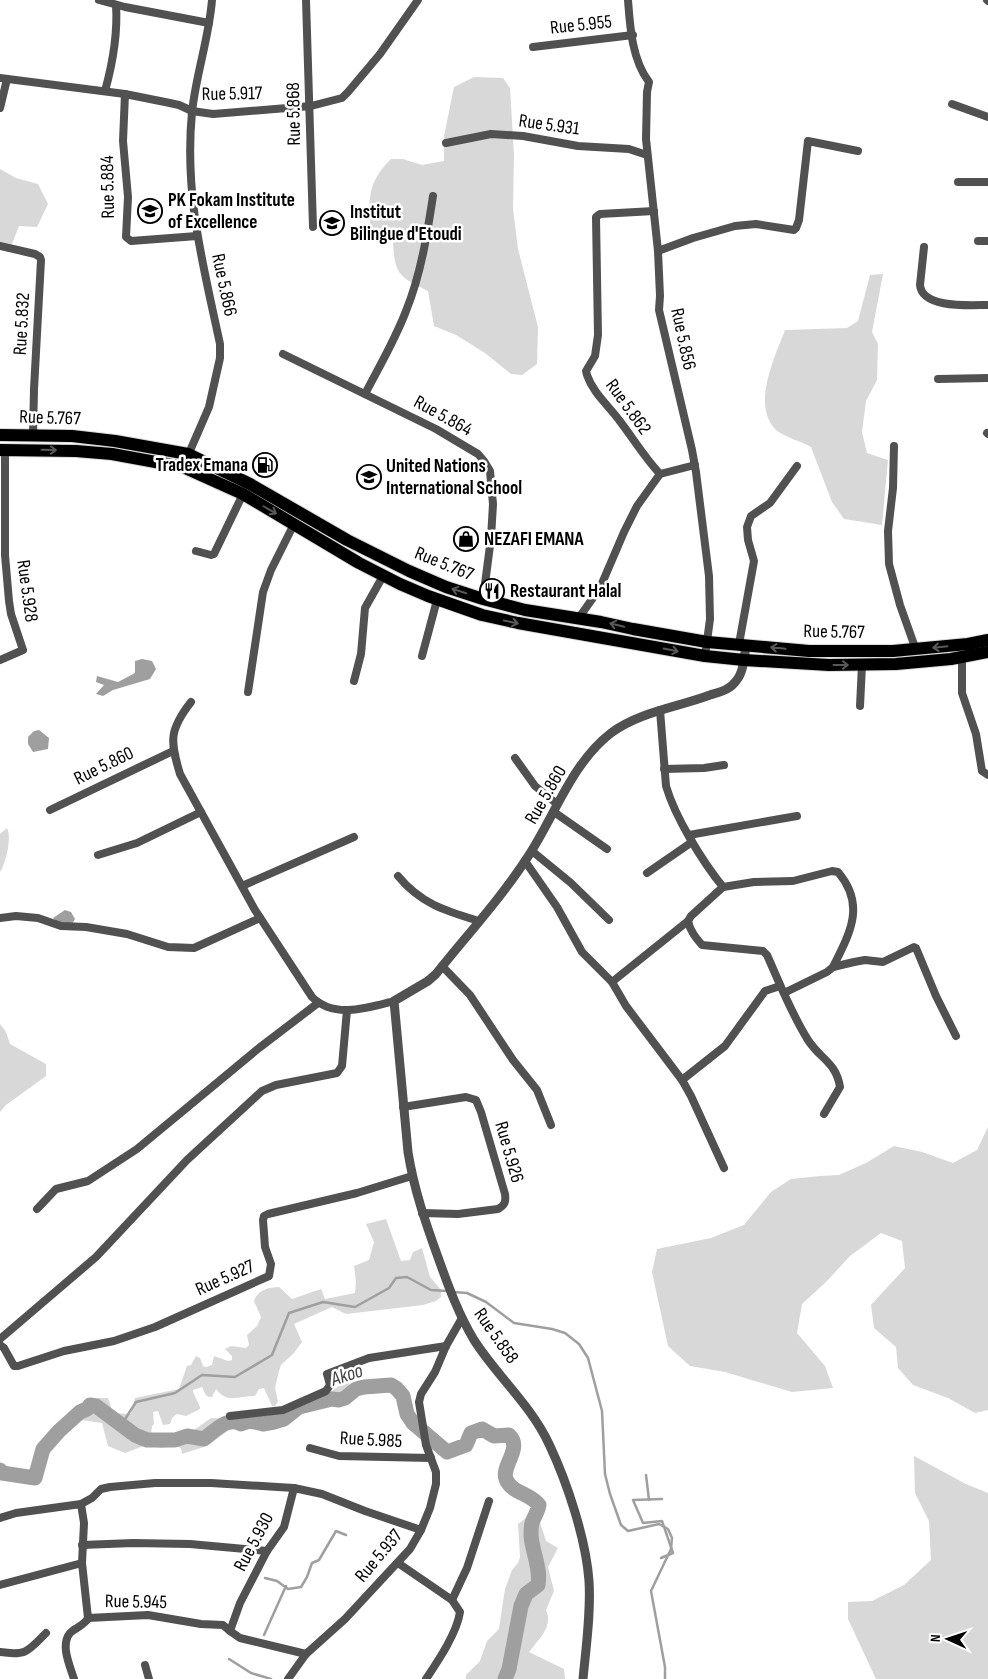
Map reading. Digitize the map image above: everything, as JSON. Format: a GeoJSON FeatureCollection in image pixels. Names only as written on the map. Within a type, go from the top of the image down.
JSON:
{"type":"FeatureCollection","features":[{"type":"Feature","properties":{"kind":"highway","name":"Rue 5.767"},"geometry":{"type":"LineString","coordinates":[[0,435],[72,436],[115,441],[188,454],[250,484],[347,540],[409,571],[446,587],[525,610],[707,642],[809,651],[916,650],[988,640]]}},
{"type":"Feature","properties":{"kind":"highway"},"geometry":{"type":"LineString","coordinates":[[3,450],[76,451],[112,454],[183,467],[243,494],[384,576],[437,600],[482,616],[705,656],[744,660],[862,665],[896,664],[962,657],[988,652]]}},
{"type":"Feature","properties":{"kind":"street"},"geometry":{"type":"LineString","coordinates":[[99,0],[209,23]]}},
{"type":"Feature","properties":{"kind":"street","name":"Rue 5.866"},"geometry":{"type":"LineString","coordinates":[[183,467],[209,407],[221,353],[197,236],[190,174],[192,111],[212,0]]}},
{"type":"Feature","properties":{"kind":"street","name":"Rue 5.868"},"geometry":{"type":"LineString","coordinates":[[306,0],[311,106],[310,145],[313,227]]}},
{"type":"Feature","properties":{"kind":"street"},"geometry":{"type":"LineString","coordinates":[[412,0],[412,9]]}},
{"type":"Feature","properties":{"kind":"street","name":"Rue 5.917"},"geometry":{"type":"LineString","coordinates":[[4,79],[125,94],[179,105],[192,111],[213,114],[311,106],[342,98],[380,54],[418,0]]}},
{"type":"Feature","properties":{"kind":"street","name":"Rue 5.856"},"geometry":{"type":"LineString","coordinates":[[628,0],[636,56],[649,82],[646,106],[647,155],[658,251],[660,296],[658,310],[695,465],[709,576],[710,619],[705,656]]}},
{"type":"Feature","properties":{"kind":"street"},"geometry":{"type":"LineString","coordinates":[[106,91],[116,48],[116,5]]}},
{"type":"Feature","properties":{"kind":"street","name":"Rue 5.955"},"geometry":{"type":"LineString","coordinates":[[533,47],[632,35]]}},
{"type":"Feature","properties":{"kind":"street"},"geometry":{"type":"LineString","coordinates":[[0,108],[4,79]]}},
{"type":"Feature","properties":{"kind":"street","name":"Rue 5.884"},"geometry":{"type":"LineString","coordinates":[[125,94],[123,134],[128,197],[126,237],[131,241],[197,236]]}},
{"type":"Feature","properties":{"kind":"street"},"geometry":{"type":"LineString","coordinates":[[952,104],[988,117]]}},
{"type":"Feature","properties":{"kind":"street","name":"Rue 5.931"},"geometry":{"type":"LineString","coordinates":[[446,143],[491,134],[523,136],[578,146],[629,149],[647,155]]}},
{"type":"Feature","properties":{"kind":"street"},"geometry":{"type":"LineString","coordinates":[[658,251],[693,238],[735,226],[756,224],[794,230],[799,220],[808,141],[858,150]]}},
{"type":"Feature","properties":{"kind":"street"},"geometry":{"type":"LineString","coordinates":[[958,182],[988,182]]}},
{"type":"Feature","properties":{"kind":"street"},"geometry":{"type":"LineString","coordinates":[[365,394],[392,343],[406,311],[425,249],[433,196]]}},
{"type":"Feature","properties":{"kind":"street","name":"Rue 5.862"},"geometry":{"type":"LineString","coordinates":[[654,211],[600,214],[596,217],[598,335],[595,356],[586,371],[588,380],[598,395],[619,420],[644,457],[660,474]]}},
{"type":"Feature","properties":{"kind":"street"},"geometry":{"type":"LineString","coordinates":[[978,241],[988,241]]}},
{"type":"Feature","properties":{"kind":"street","name":"Rue 5.832"},"geometry":{"type":"LineString","coordinates":[[0,246],[35,254],[41,260],[33,436]]}},
{"type":"Feature","properties":{"kind":"street"},"geometry":{"type":"LineString","coordinates":[[924,247],[920,291],[925,296],[954,306],[988,305]]}},
{"type":"Feature","properties":{"kind":"street","name":"Rue 5.864"},"geometry":{"type":"LineString","coordinates":[[283,354],[436,429],[478,454],[484,461],[490,471],[493,504],[491,538],[483,599]]}},
{"type":"Feature","properties":{"kind":"street"},"geometry":{"type":"LineString","coordinates":[[938,379],[988,378]]}},
{"type":"Feature","properties":{"kind":"street"},"geometry":{"type":"LineString","coordinates":[[894,446],[893,488],[888,531],[889,564],[900,605],[916,650]]}},
{"type":"Feature","properties":{"kind":"street","name":"Rue 5.928"},"geometry":{"type":"LineString","coordinates":[[0,660],[23,650],[11,614],[9,600],[5,554],[3,450]]}},
{"type":"Feature","properties":{"kind":"street"},"geometry":{"type":"LineString","coordinates":[[578,619],[600,588],[637,506],[660,474],[695,465]]}},
{"type":"Feature","properties":{"kind":"street"},"geometry":{"type":"LineString","coordinates":[[743,645],[754,561],[748,540],[747,527],[751,516],[770,503],[798,466]]}},
{"type":"Feature","properties":{"kind":"street"},"geometry":{"type":"LineString","coordinates":[[196,551],[206,555],[214,554],[243,494]]}},
{"type":"Feature","properties":{"kind":"street"},"geometry":{"type":"LineString","coordinates":[[248,692],[263,592],[271,570],[294,524]]}},
{"type":"Feature","properties":{"kind":"street"},"geometry":{"type":"LineString","coordinates":[[354,681],[360,654],[364,608],[384,576]]}},
{"type":"Feature","properties":{"kind":"street"},"geometry":{"type":"LineString","coordinates":[[422,656],[437,600]]}},
{"type":"Feature","properties":{"kind":"street","name":"Rue 5.860"},"geometry":{"type":"LineString","coordinates":[[394,1001],[428,981],[479,921],[532,851],[589,755],[598,745],[623,725],[660,710],[693,702],[730,687],[740,676],[744,660],[743,645]]}},
{"type":"Feature","properties":{"kind":"street"},"geometry":{"type":"LineString","coordinates":[[962,657],[962,693],[976,734],[982,771],[988,775]]}},
{"type":"Feature","properties":{"kind":"street"},"geometry":{"type":"LineString","coordinates":[[860,706],[862,665]]}},
{"type":"Feature","properties":{"kind":"street"},"geometry":{"type":"LineString","coordinates":[[191,702],[179,718],[174,729],[173,751],[180,774],[260,918],[312,997],[318,1003],[334,1010],[366,1008],[394,1001]]}},
{"type":"Feature","properties":{"kind":"street"},"geometry":{"type":"LineString","coordinates":[[660,710],[664,769],[669,797],[691,838],[722,887]]}},
{"type":"Feature","properties":{"kind":"street","name":"Rue 5.860"},"geometry":{"type":"LineString","coordinates":[[50,810],[173,751]]}},
{"type":"Feature","properties":{"kind":"street"},"geometry":{"type":"LineString","coordinates":[[514,758],[535,786],[556,808],[607,849]]}},
{"type":"Feature","properties":{"kind":"street"},"geometry":{"type":"LineString","coordinates":[[664,769],[704,768],[724,765]]}},
{"type":"Feature","properties":{"kind":"street"},"geometry":{"type":"LineString","coordinates":[[98,855],[137,843],[201,812]]}},
{"type":"Feature","properties":{"kind":"street"},"geometry":{"type":"LineString","coordinates":[[647,873],[691,838],[797,816]]}},
{"type":"Feature","properties":{"kind":"street"},"geometry":{"type":"LineString","coordinates":[[242,886],[354,837]]}},
{"type":"Feature","properties":{"kind":"street"},"geometry":{"type":"LineString","coordinates":[[532,851],[572,883],[609,920]]}},
{"type":"Feature","properties":{"kind":"street"},"geometry":{"type":"LineString","coordinates":[[525,861],[557,907],[582,952],[612,982],[626,1006],[682,1080],[724,1168]]}},
{"type":"Feature","properties":{"kind":"street"},"geometry":{"type":"LineString","coordinates":[[612,982],[688,921],[722,887],[754,882],[793,881],[832,871],[838,872],[849,888],[853,901],[852,928],[834,967],[828,972],[784,993]]}},
{"type":"Feature","properties":{"kind":"street"},"geometry":{"type":"LineString","coordinates":[[398,876],[409,890],[422,899],[444,910],[479,921]]}},
{"type":"Feature","properties":{"kind":"street"},"geometry":{"type":"LineString","coordinates":[[0,918],[16,916],[38,918],[61,926],[86,927],[128,934],[168,947],[194,948],[260,918]]}},
{"type":"Feature","properties":{"kind":"street"},"geometry":{"type":"LineString","coordinates":[[688,921],[693,934],[702,945],[763,950],[767,955],[780,986],[809,1042],[838,1076],[840,1087],[824,1114]]}},
{"type":"Feature","properties":{"kind":"street"},"geometry":{"type":"LineString","coordinates":[[834,967],[866,960],[883,962],[912,948],[916,948],[936,996],[956,1036]]}},
{"type":"Feature","properties":{"kind":"street"},"geometry":{"type":"LineString","coordinates":[[442,966],[470,995],[513,1060],[537,1090],[551,1126]]}},
{"type":"Feature","properties":{"kind":"street"},"geometry":{"type":"LineString","coordinates":[[682,1080],[725,1046],[765,991],[780,986]]}},
{"type":"Feature","properties":{"kind":"street","name":"Rue 5.858"},"geometry":{"type":"LineString","coordinates":[[394,1001],[403,1107],[412,1176],[422,1213],[462,1318],[485,1356],[514,1389],[548,1442],[572,1504],[586,1557],[589,1580],[590,1600],[583,1679]]}},
{"type":"Feature","properties":{"kind":"street"},"geometry":{"type":"LineString","coordinates":[[37,1208],[56,1189],[88,1181],[137,1149],[259,1048],[318,1003]]}},
{"type":"Feature","properties":{"kind":"street"},"geometry":{"type":"LineString","coordinates":[[0,1339],[96,1257],[187,1160],[262,1091],[276,1085],[337,1073],[343,1061],[347,1010]]}},
{"type":"Feature","properties":{"kind":"street","name":"Rue 5.926"},"geometry":{"type":"LineString","coordinates":[[403,1107],[466,1097],[476,1100],[505,1194],[506,1201],[498,1209],[458,1214],[422,1213]]}},
{"type":"Feature","properties":{"kind":"street","name":"Rue 5.927"},"geometry":{"type":"LineString","coordinates":[[0,1345],[14,1366],[18,1366],[64,1350],[114,1341],[155,1327],[269,1276],[271,1264],[265,1247],[264,1216],[356,1193],[412,1176]]}},
{"type":"Feature","properties":{"kind":"street","name":"Rue 5.937"},"geometry":{"type":"LineString","coordinates":[[288,1679],[306,1654],[345,1619],[398,1563],[410,1549],[421,1530],[430,1508],[436,1484],[436,1472],[422,1424],[419,1402],[421,1394],[435,1372],[446,1346],[462,1318]]}},
{"type":"Feature","properties":{"kind":"street"},"geometry":{"type":"LineString","coordinates":[[230,1416],[283,1410],[326,1391],[330,1385],[327,1374],[369,1358],[446,1346]]}},
{"type":"Feature","properties":{"kind":"street","name":"Rue 5.985"},"geometry":{"type":"LineString","coordinates":[[310,1448],[339,1456],[431,1458]]}},
{"type":"Feature","properties":{"kind":"street"},"geometry":{"type":"LineString","coordinates":[[0,1518],[16,1513],[81,1504],[92,1498],[101,1489],[110,1486],[211,1483],[294,1488],[322,1494],[421,1530]]}},
{"type":"Feature","properties":{"kind":"street","name":"Rue 5.930"},"geometry":{"type":"LineString","coordinates":[[230,1631],[240,1603],[267,1551],[284,1527],[294,1488]]}},
{"type":"Feature","properties":{"kind":"street"},"geometry":{"type":"LineString","coordinates":[[452,1600],[467,1568],[489,1501]]}},
{"type":"Feature","properties":{"kind":"street","name":"Rue 5.945"},"geometry":{"type":"LineString","coordinates":[[81,1504],[84,1523],[82,1563],[88,1618],[148,1615],[223,1625],[230,1631]]}},
{"type":"Feature","properties":{"kind":"street"},"geometry":{"type":"LineString","coordinates":[[82,1545],[133,1543],[190,1544],[267,1551]]}},
{"type":"Feature","properties":{"kind":"street"},"geometry":{"type":"LineString","coordinates":[[0,1585],[82,1563]]}},
{"type":"Feature","properties":{"kind":"street"},"geometry":{"type":"LineString","coordinates":[[398,1563],[452,1600],[458,1608],[459,1617],[441,1656],[426,1679]]}},
{"type":"Feature","properties":{"kind":"street"},"geometry":{"type":"LineString","coordinates":[[74,1679],[66,1646],[67,1640],[71,1632],[85,1624],[88,1618]]}},
{"type":"Feature","properties":{"kind":"street"},"geometry":{"type":"LineString","coordinates":[[230,1631],[240,1638],[306,1654]]}},
{"type":"Feature","properties":{"kind":"street"},"geometry":{"type":"LineString","coordinates":[[0,1652],[21,1654],[27,1652],[46,1633]]}},
{"type":"Feature","properties":{"kind":"street"},"geometry":{"type":"LineString","coordinates":[[145,1665],[149,1679]]}},
{"type":"Feature","properties":{"kind":"shaded area"},"geometry":{"type":"Polygon","coordinates":[[[474,77],[503,78],[510,88],[514,155],[513,209],[518,249],[538,327],[537,364],[522,375],[511,374],[485,353],[456,335],[434,326],[428,291],[400,274],[395,262],[393,242],[384,233],[371,233],[370,201],[373,184],[377,176],[391,159],[403,159],[422,165],[444,161],[444,136],[454,87],[474,77]]]}},
{"type":"Feature","properties":{"kind":"shaded area"},"geometry":{"type":"Polygon","coordinates":[[[0,169],[16,178],[38,184],[48,204],[37,227],[19,226],[12,244],[0,242],[0,169]]]}},
{"type":"Feature","properties":{"kind":"shaded area"},"geometry":{"type":"Polygon","coordinates":[[[883,274],[872,332],[878,344],[877,380],[866,401],[862,432],[867,453],[888,460],[882,525],[844,519],[832,502],[811,447],[776,430],[769,420],[765,408],[765,394],[771,367],[785,330],[847,328],[858,321],[870,275],[883,274]]]}},
{"type":"Feature","properties":{"kind":"shaded area"},"geometry":{"type":"Polygon","coordinates":[[[142,659],[152,661],[156,669],[150,679],[113,690],[103,696],[96,694],[104,685],[96,682],[97,676],[118,682],[135,673],[135,661],[142,659]]]}},
{"type":"Feature","properties":{"kind":"shaded area"},"geometry":{"type":"Polygon","coordinates":[[[39,730],[49,738],[48,749],[33,752],[28,744],[28,737],[34,731],[39,730]]]}},
{"type":"Feature","properties":{"kind":"shaded area"},"geometry":{"type":"Polygon","coordinates":[[[7,828],[9,837],[8,850],[0,872],[0,834],[7,828]]]}},
{"type":"Feature","properties":{"kind":"shaded area"},"geometry":{"type":"Polygon","coordinates":[[[65,910],[71,912],[75,919],[71,926],[59,924],[53,918],[65,910]]]}},
{"type":"Feature","properties":{"kind":"shaded area"},"geometry":{"type":"Polygon","coordinates":[[[0,1024],[6,1032],[10,1044],[46,1064],[46,1076],[6,1105],[0,1112],[0,1024]]]}},
{"type":"Feature","properties":{"kind":"shaded area"},"geometry":{"type":"Polygon","coordinates":[[[988,1127],[988,1410],[975,1413],[948,1398],[913,1385],[898,1368],[896,1347],[874,1328],[871,1305],[905,1268],[902,1241],[881,1233],[850,1256],[802,1304],[797,1333],[825,1366],[833,1388],[792,1392],[725,1372],[690,1366],[668,1346],[652,1272],[657,1249],[711,1238],[744,1225],[771,1192],[791,1179],[839,1175],[866,1163],[894,1146],[922,1152],[953,1163],[977,1150],[988,1127]]]}},
{"type":"Feature","properties":{"kind":"shaded area"},"geometry":{"type":"Polygon","coordinates":[[[386,1219],[401,1261],[410,1260],[413,1252],[422,1248],[430,1277],[441,1290],[441,1297],[436,1301],[423,1305],[346,1314],[332,1307],[294,1324],[302,1342],[281,1365],[275,1388],[278,1402],[275,1406],[272,1406],[264,1388],[259,1389],[255,1396],[229,1398],[220,1394],[216,1389],[212,1397],[208,1397],[202,1387],[193,1390],[200,1409],[186,1416],[177,1414],[172,1418],[170,1424],[163,1425],[158,1411],[153,1412],[154,1424],[151,1435],[170,1438],[178,1437],[190,1432],[211,1418],[255,1417],[264,1420],[271,1419],[291,1406],[332,1391],[340,1385],[349,1382],[350,1388],[323,1405],[283,1422],[274,1425],[245,1426],[229,1430],[207,1446],[182,1454],[181,1448],[176,1446],[161,1448],[146,1445],[125,1453],[108,1446],[102,1423],[81,1420],[81,1403],[98,1398],[108,1398],[113,1413],[131,1414],[135,1398],[179,1389],[187,1366],[191,1365],[196,1356],[200,1358],[203,1366],[206,1367],[212,1365],[214,1356],[228,1361],[232,1360],[232,1356],[225,1349],[231,1346],[246,1348],[249,1345],[247,1335],[257,1326],[261,1317],[254,1301],[258,1294],[264,1290],[279,1287],[292,1299],[321,1289],[325,1299],[355,1293],[354,1266],[369,1260],[374,1242],[366,1224],[386,1219]]]}},
{"type":"Feature","properties":{"kind":"shaded area"},"geometry":{"type":"Polygon","coordinates":[[[914,1456],[966,1484],[988,1493],[988,1679],[876,1679],[848,1619],[848,1602],[872,1601],[904,1585],[931,1560],[929,1521],[915,1493],[914,1456]]]}},
{"type":"Feature","properties":{"kind":"shaded area"},"geometry":{"type":"Polygon","coordinates":[[[536,1510],[546,1541],[558,1548],[548,1567],[554,1591],[546,1610],[548,1616],[547,1627],[529,1652],[564,1669],[565,1679],[466,1679],[466,1675],[480,1661],[487,1641],[499,1629],[505,1589],[512,1570],[520,1557],[518,1524],[536,1510]]]}},
{"type":"Feature","properties":{"kind":"waterway"},"geometry":{"type":"LineString","coordinates":[[122,1424],[136,1402],[175,1393],[202,1375],[235,1377],[272,1355],[289,1313],[323,1302],[355,1307],[389,1288],[396,1278],[407,1277],[431,1290],[447,1291]]}},
{"type":"Feature","properties":{"kind":"waterway","name":"Akoo"},"geometry":{"type":"LineString","coordinates":[[453,1292],[467,1293],[486,1302],[514,1323],[565,1333],[579,1344],[588,1358],[602,1411],[605,1474],[621,1525],[628,1531],[659,1524],[668,1529],[672,1538],[671,1549],[651,1591],[665,1667],[665,1679]]}},
{"type":"Feature","properties":{"kind":"waterway","name":"Akoo"},"geometry":{"type":"LineString","coordinates":[[0,1470],[2,1473],[35,1478],[43,1449],[59,1431],[90,1405],[96,1406],[135,1435],[147,1440],[175,1440],[187,1436],[204,1439],[226,1423],[236,1422],[241,1424],[250,1421],[263,1424],[274,1422],[284,1419],[299,1407],[332,1399],[339,1400],[345,1398],[356,1389],[364,1387],[391,1385],[403,1396],[407,1414],[413,1423],[447,1452],[466,1445],[471,1433],[482,1429],[494,1436],[509,1435],[513,1440],[514,1446],[505,1474],[508,1484],[539,1505],[532,1523],[531,1532],[539,1578],[538,1585],[526,1594],[521,1606],[509,1669],[505,1679]]}},
{"type":"Feature","properties":{"kind":"waterway"},"geometry":{"type":"LineString","coordinates":[[646,1475],[649,1500]]}},
{"type":"Feature","properties":{"kind":"waterway","name":"Akoo"},"geometry":{"type":"LineString","coordinates":[[661,1558],[673,1553],[662,1521],[643,1523],[633,1500],[662,1499]]}},
{"type":"Feature","properties":{"kind":"waterway"},"geometry":{"type":"LineString","coordinates":[[265,1578],[277,1581],[288,1589],[301,1587],[312,1563],[319,1560],[336,1531],[346,1535]]}},
{"type":"Feature","properties":{"kind":"waterway"},"geometry":{"type":"LineString","coordinates":[[264,1635],[286,1586]]}},
{"type":"Feature","properties":{"kind":"waterway"},"geometry":{"type":"LineString","coordinates":[[229,1659],[251,1673],[271,1679]]}},
{"type":"Feature","properties":{"kind":"place","name":"PK Fokam Institute of Excellence"},"geometry":{"type":"Point","coordinates":[150,211]}},
{"type":"Feature","properties":{"kind":"place","name":"Institut Bilingue d'Etoudi"},"geometry":{"type":"Point","coordinates":[332,223]}},
{"type":"Feature","properties":{"kind":"place","name":"Tradex Emana"},"geometry":{"type":"Point","coordinates":[265,465]}},
{"type":"Feature","properties":{"kind":"place","name":"United Nations International School"},"geometry":{"type":"Point","coordinates":[369,477]}},
{"type":"Feature","properties":{"kind":"place","name":"NEZAFI EMANA"},"geometry":{"type":"Point","coordinates":[466,539]}},
{"type":"Feature","properties":{"kind":"place","name":"Restaurant Halal"},"geometry":{"type":"Point","coordinates":[492,591]}}]}
